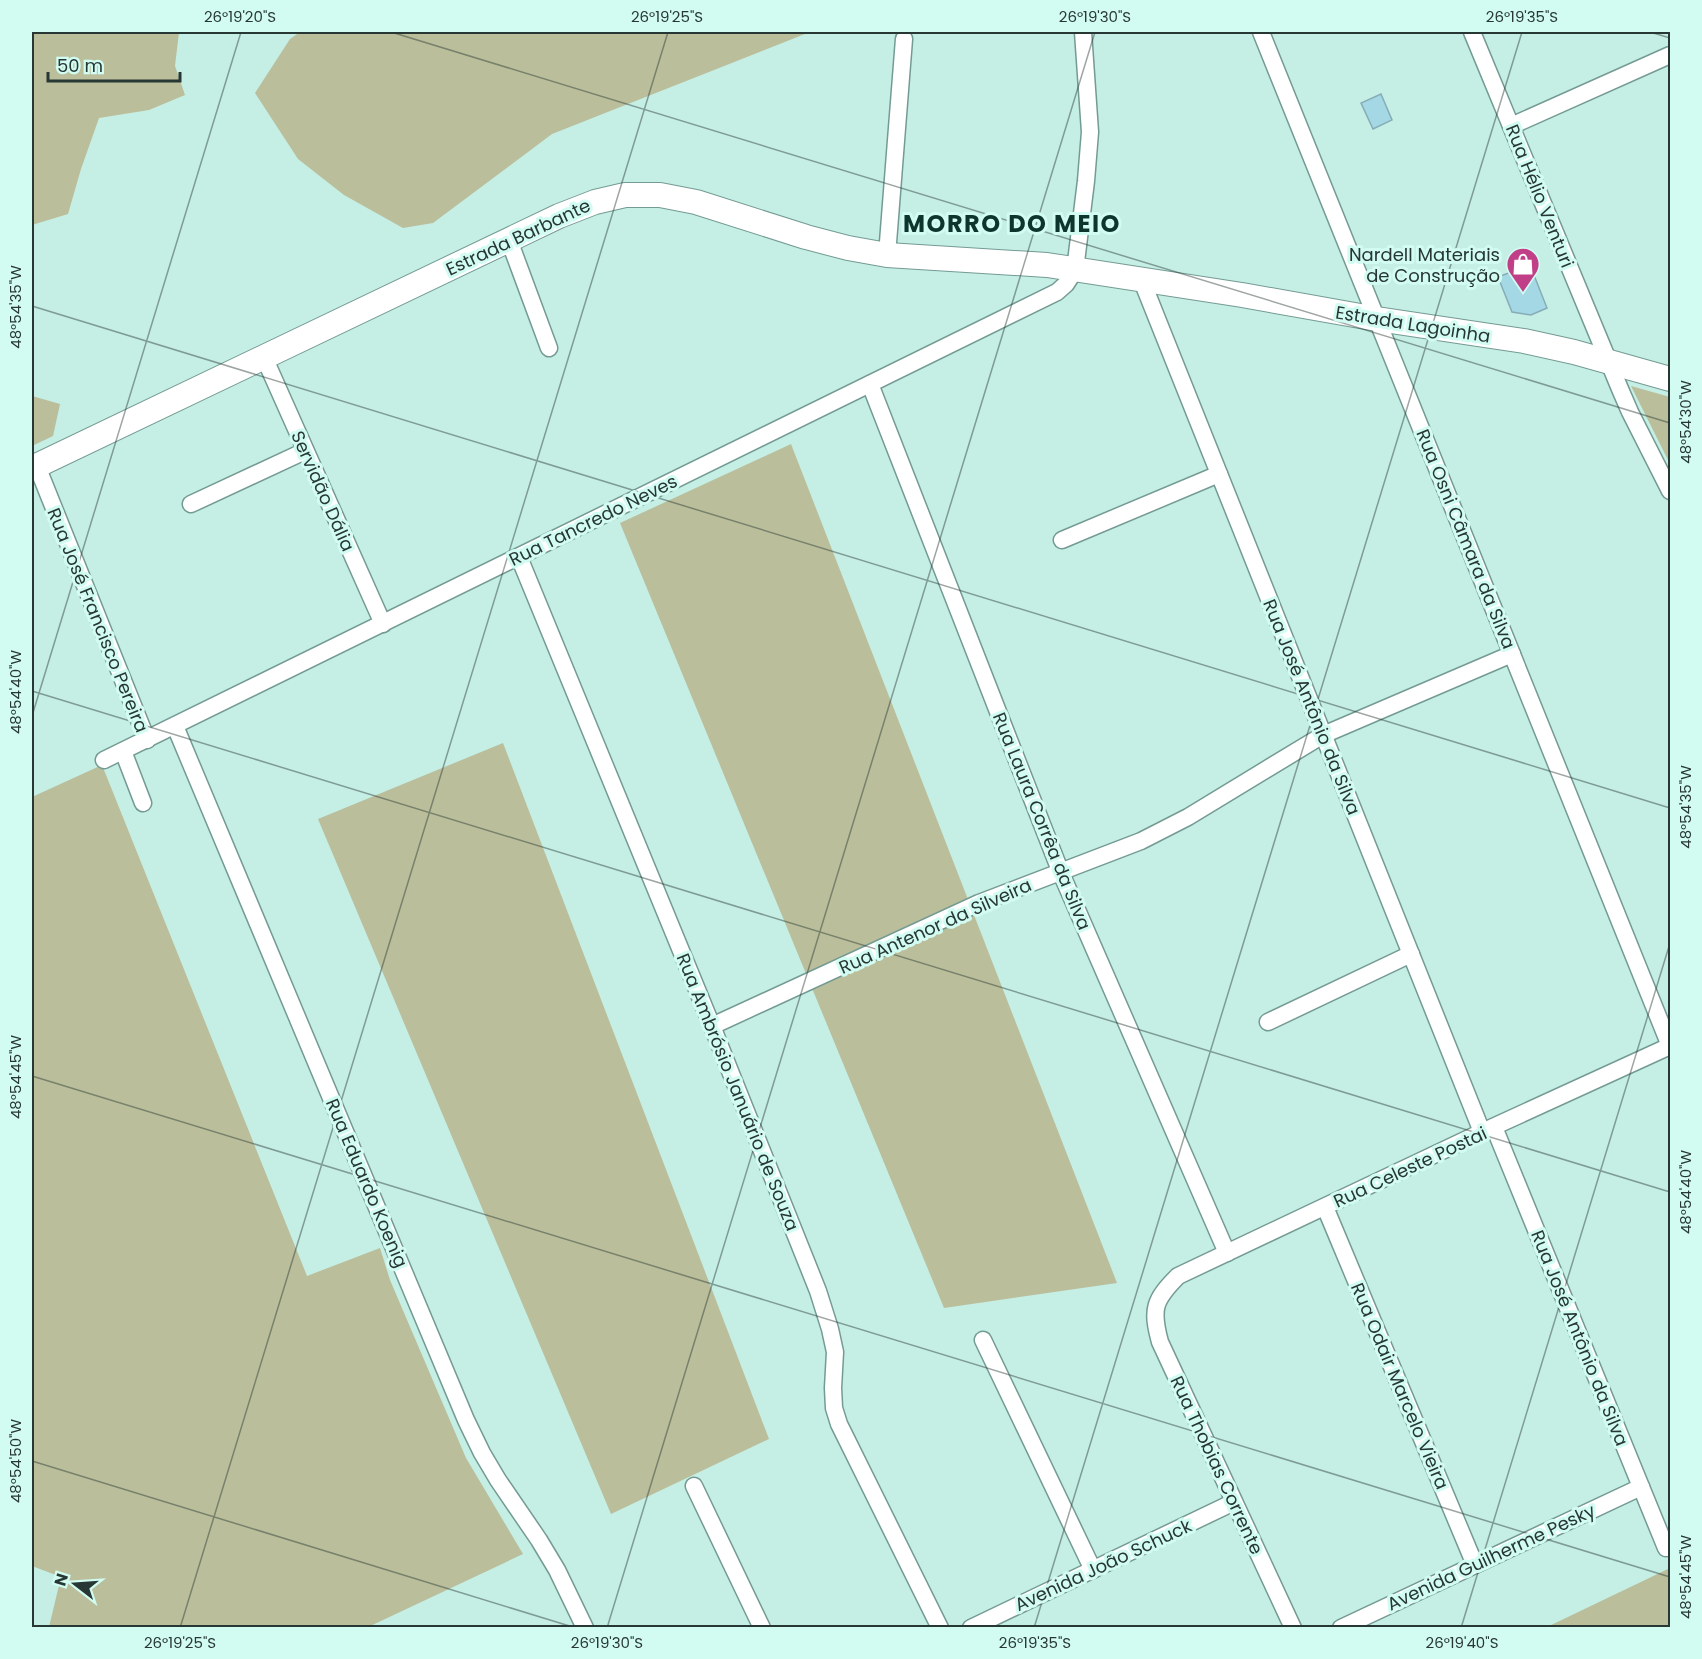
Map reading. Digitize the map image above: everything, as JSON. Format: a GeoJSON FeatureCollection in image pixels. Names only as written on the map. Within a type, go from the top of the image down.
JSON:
{"type":"FeatureCollection","features":[{"type":"Feature","properties":{"kind":"main road","name":"Estrada Barbante"},"geometry":{"type":"LineString","coordinates":[[34,467],[559,216],[595,202],[625,195],[660,195],[696,202],[806,237],[887,255],[1019,263],[1075,270]]}},
{"type":"Feature","properties":{"kind":"main road","name":"Estrada Lagoinha"},"geometry":{"type":"LineString","coordinates":[[1075,270],[1524,342],[1607,361],[1671,379]]}},
{"type":"Feature","properties":{"kind":"street"},"geometry":{"type":"LineString","coordinates":[[1075,270],[1090,132],[1083,32]]}},
{"type":"Feature","properties":{"kind":"street","name":"Rua Osni Câmara da Silva"},"geometry":{"type":"LineString","coordinates":[[1261,32],[1670,1046]]}},
{"type":"Feature","properties":{"kind":"street","name":"Rua Hélio Venturi"},"geometry":{"type":"LineString","coordinates":[[1472,32],[1607,361]]}},
{"type":"Feature","properties":{"kind":"street"},"geometry":{"type":"LineString","coordinates":[[887,255],[904,39]]}},
{"type":"Feature","properties":{"kind":"street"},"geometry":{"type":"LineString","coordinates":[[1511,126],[1671,55]]}},
{"type":"Feature","properties":{"kind":"street"},"geometry":{"type":"LineString","coordinates":[[509,240],[549,348]]}},
{"type":"Feature","properties":{"kind":"street","name":"Rua Tancredo Neves"},"geometry":{"type":"LineString","coordinates":[[104,760],[1057,292],[1066,284],[1075,270]]}},
{"type":"Feature","properties":{"kind":"street","name":"Rua José Antônio da Silva"},"geometry":{"type":"LineString","coordinates":[[1142,280],[1411,954],[1666,1548]]}},
{"type":"Feature","properties":{"kind":"street","name":"Servidão Dália"},"geometry":{"type":"LineString","coordinates":[[264,357],[383,624]]}},
{"type":"Feature","properties":{"kind":"street"},"geometry":{"type":"LineString","coordinates":[[1607,361],[1630,412],[1671,491]]}},
{"type":"Feature","properties":{"kind":"street","name":"Rua Laura Corrêa da Silva"},"geometry":{"type":"LineString","coordinates":[[870,384],[1061,873],[1227,1253]]}},
{"type":"Feature","properties":{"kind":"street"},"geometry":{"type":"LineString","coordinates":[[191,504],[305,451]]}},
{"type":"Feature","properties":{"kind":"street","name":"Rua José Francisco Pereira"},"geometry":{"type":"LineString","coordinates":[[34,467],[147,740]]}},
{"type":"Feature","properties":{"kind":"street"},"geometry":{"type":"LineString","coordinates":[[1062,540],[1219,474]]}},
{"type":"Feature","properties":{"kind":"street","name":"Rua Ambrósio Januário de Souza"},"geometry":{"type":"LineString","coordinates":[[519,557],[712,1026],[818,1291],[835,1352],[834,1408],[839,1424],[940,1628]]}},
{"type":"Feature","properties":{"kind":"street","name":"Rua Antenor da Silveira"},"geometry":{"type":"LineString","coordinates":[[712,1026],[979,903],[1141,841],[1323,735],[1512,654]]}},
{"type":"Feature","properties":{"kind":"street","name":"Rua Eduardo Koenig"},"geometry":{"type":"LineString","coordinates":[[176,726],[466,1420],[498,1480],[557,1570],[585,1628]]}},
{"type":"Feature","properties":{"kind":"street"},"geometry":{"type":"LineString","coordinates":[[123,751],[143,803]]}},
{"type":"Feature","properties":{"kind":"street"},"geometry":{"type":"LineString","coordinates":[[1268,1022],[1411,954]]}},
{"type":"Feature","properties":{"kind":"street","name":"Rua Celeste Postai"},"geometry":{"type":"LineString","coordinates":[[1158,1299],[1178,1276],[1670,1046]]}},
{"type":"Feature","properties":{"kind":"street","name":"Rua Odair Marcelo Vieira"},"geometry":{"type":"LineString","coordinates":[[1325,1207],[1475,1565]]}},
{"type":"Feature","properties":{"kind":"street","name":"Rua Thobias Corrente"},"geometry":{"type":"LineString","coordinates":[[1158,1299],[1154,1322],[1160,1342],[1293,1628]]}},
{"type":"Feature","properties":{"kind":"street"},"geometry":{"type":"LineString","coordinates":[[983,1340],[1093,1570]]}},
{"type":"Feature","properties":{"kind":"street"},"geometry":{"type":"LineString","coordinates":[[694,1486],[762,1628]]}},
{"type":"Feature","properties":{"kind":"street","name":"Avenida Guilherme Pesky"},"geometry":{"type":"LineString","coordinates":[[1341,1628],[1641,1487]]}},
{"type":"Feature","properties":{"kind":"street","name":"Avenida João Schuck"},"geometry":{"type":"LineString","coordinates":[[971,1628],[1234,1502]]}},
{"type":"Feature","properties":{"kind":"green space"},"geometry":{"type":"Polygon","coordinates":[[[32,32],[179,32],[175,66],[185,95],[149,110],[99,118],[68,214],[32,225],[32,32]]]}},
{"type":"Feature","properties":{"kind":"green space"},"geometry":{"type":"Polygon","coordinates":[[[300,32],[810,32],[552,134],[433,223],[403,228],[344,195],[298,159],[255,93],[290,39],[300,32]]]}},
{"type":"Feature","properties":{"kind":"green space"},"geometry":{"type":"Polygon","coordinates":[[[1631,386],[1670,397],[1670,464],[1631,386]]]}},
{"type":"Feature","properties":{"kind":"green space"},"geometry":{"type":"Polygon","coordinates":[[[32,396],[60,404],[53,436],[32,446],[32,396]]]}},
{"type":"Feature","properties":{"kind":"green space"},"geometry":{"type":"Polygon","coordinates":[[[791,444],[1117,1283],[944,1308],[620,523],[791,444]]]}},
{"type":"Feature","properties":{"kind":"green space"},"geometry":{"type":"Polygon","coordinates":[[[503,743],[769,1439],[611,1514],[318,819],[503,743]]]}},
{"type":"Feature","properties":{"kind":"green space"},"geometry":{"type":"Polygon","coordinates":[[[102,765],[307,1276],[380,1248],[390,1280],[466,1458],[523,1554],[366,1628],[49,1627],[61,1577],[32,1566],[32,797],[102,765]]]}},
{"type":"Feature","properties":{"kind":"green space"},"geometry":{"type":"Polygon","coordinates":[[[1670,1568],[1670,1627],[1547,1627],[1670,1568]]]}},
{"type":"Feature","properties":{"kind":"building"},"geometry":{"type":"Polygon","coordinates":[[[1381,94],[1392,120],[1373,129],[1361,103],[1381,94]]]}},
{"type":"Feature","properties":{"kind":"building","name":"Nardell Materiais de Construção"},"geometry":{"type":"Polygon","coordinates":[[[1530,265],[1547,308],[1531,315],[1512,312],[1498,277],[1530,265]]]}},
{"type":"Feature","properties":{"kind":"place","name":"Nardell Materiais de Construção"},"geometry":{"type":"Point","coordinates":[1523,293]}},
{"type":"Feature","properties":{"kind":"district","name":"MORRO DO MEIO"},"geometry":{"type":"Point","coordinates":[1012,223]}}]}
